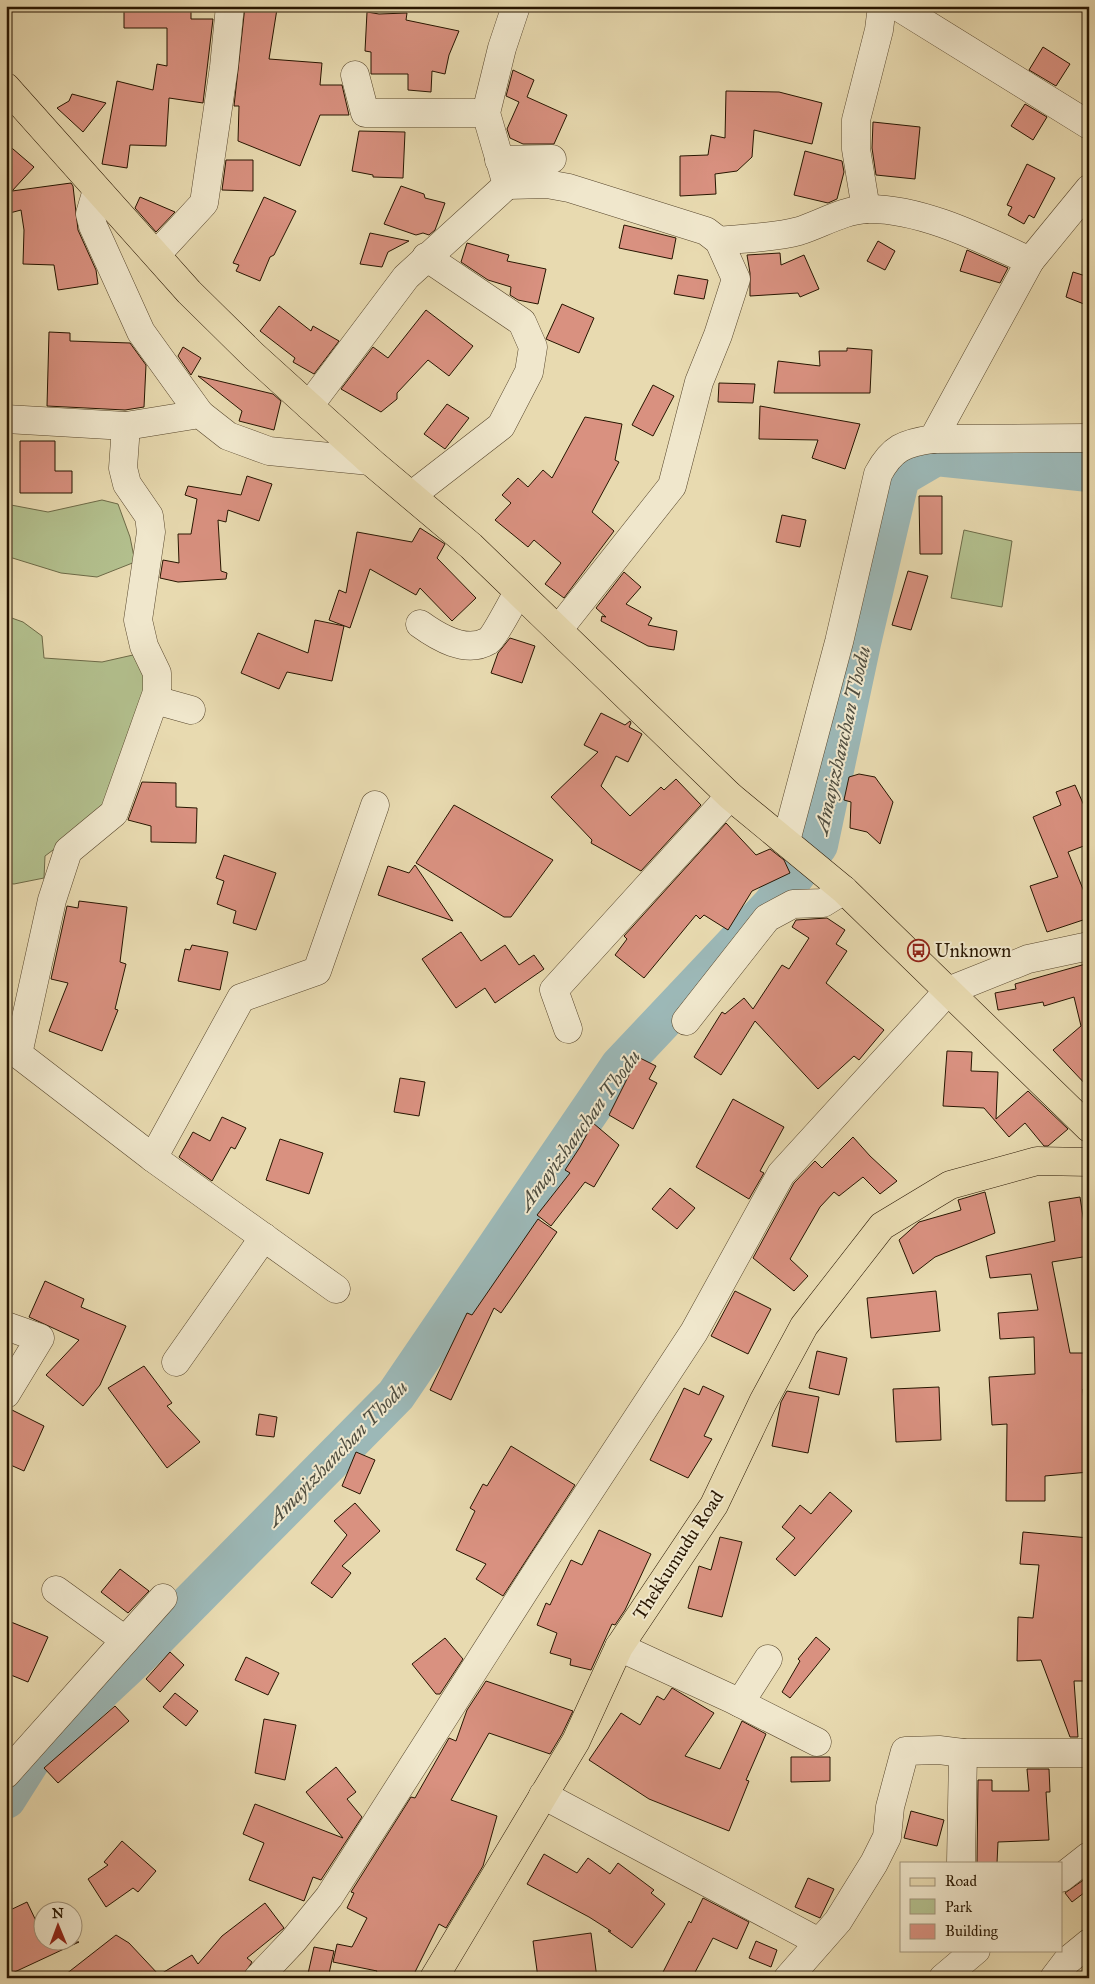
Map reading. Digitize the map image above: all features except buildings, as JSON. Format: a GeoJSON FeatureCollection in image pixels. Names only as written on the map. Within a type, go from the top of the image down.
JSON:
{"type":"FeatureCollection","features":[{"type":"Feature","properties":{"kind":"main road"},"geometry":{"type":"LineString","coordinates":[[6,87],[189,292],[234,337],[370,461],[471,546],[730,796],[791,844],[844,890],[1089,1128]]}},
{"type":"Feature","properties":{"kind":"main road","name":"Thekkumudu Road"},"geometry":{"type":"LineString","coordinates":[[434,1978],[576,1741],[618,1647],[714,1505],[763,1402],[804,1326],[882,1226],[950,1185],[1037,1161],[1089,1162]]}},
{"type":"Feature","properties":{"kind":"street"},"geometry":{"type":"LineString","coordinates":[[157,254],[204,203],[224,67],[230,6]]}},
{"type":"Feature","properties":{"kind":"street"},"geometry":{"type":"LineString","coordinates":[[503,172],[486,113],[502,48],[516,6]]}},
{"type":"Feature","properties":{"kind":"street"},"geometry":{"type":"LineString","coordinates":[[866,209],[856,149],[856,120],[879,30],[882,6]]}},
{"type":"Feature","properties":{"kind":"street"},"geometry":{"type":"LineString","coordinates":[[897,6],[1089,125]]}},
{"type":"Feature","properties":{"kind":"street"},"geometry":{"type":"LineString","coordinates":[[356,75],[365,113],[486,113]]}},
{"type":"Feature","properties":{"kind":"street"},"geometry":{"type":"LineString","coordinates":[[309,406],[406,277],[503,172],[552,159]]}},
{"type":"Feature","properties":{"kind":"street"},"geometry":{"type":"LineString","coordinates":[[503,172],[569,188],[706,231],[719,241],[736,279],[718,335],[699,382],[672,486],[558,630]]}},
{"type":"Feature","properties":{"kind":"street"},"geometry":{"type":"LineString","coordinates":[[932,439],[1030,261],[1089,189]]}},
{"type":"Feature","properties":{"kind":"street"},"geometry":{"type":"LineString","coordinates":[[97,190],[90,214],[93,226],[141,332],[200,414],[228,436],[269,451],[370,461]]}},
{"type":"Feature","properties":{"kind":"street"},"geometry":{"type":"LineString","coordinates":[[719,241],[797,231],[841,215],[866,209],[907,214],[942,224],[980,238],[1030,261]]}},
{"type":"Feature","properties":{"kind":"street"},"geometry":{"type":"LineString","coordinates":[[412,495],[501,426],[529,372],[533,347],[522,322],[426,256]]}},
{"type":"Feature","properties":{"kind":"street"},"geometry":{"type":"LineString","coordinates":[[6,418],[126,426],[200,414]]}},
{"type":"Feature","properties":{"kind":"street"},"geometry":{"type":"LineString","coordinates":[[126,426],[123,468],[127,484],[150,516],[151,532],[138,620],[144,646],[157,673],[157,692],[114,813],[68,850],[52,900],[10,1058],[336,1289]]}},
{"type":"Feature","properties":{"kind":"street"},"geometry":{"type":"LineString","coordinates":[[791,844],[878,474],[885,461],[896,449],[912,442],[932,439],[1089,438]]}},
{"type":"Feature","properties":{"kind":"street"},"geometry":{"type":"LineString","coordinates":[[420,624],[441,639],[472,646],[489,640],[518,592]]}},
{"type":"Feature","properties":{"kind":"street"},"geometry":{"type":"LineString","coordinates":[[154,700],[191,710]]}},
{"type":"Feature","properties":{"kind":"street"},"geometry":{"type":"LineString","coordinates":[[568,1029],[554,990],[730,796]]}},
{"type":"Feature","properties":{"kind":"street"},"geometry":{"type":"LineString","coordinates":[[152,1158],[241,998],[317,971],[375,805]]}},
{"type":"Feature","properties":{"kind":"street"},"geometry":{"type":"LineString","coordinates":[[686,1021],[766,918],[793,904],[823,903],[844,890]]}},
{"type":"Feature","properties":{"kind":"street"},"geometry":{"type":"LineString","coordinates":[[258,1978],[293,1941],[329,1897],[543,1562],[694,1332],[781,1174],[948,991],[1028,959],[1089,946]]}},
{"type":"Feature","properties":{"kind":"street"},"geometry":{"type":"LineString","coordinates":[[176,1362],[264,1237]]}},
{"type":"Feature","properties":{"kind":"street"},"geometry":{"type":"LineString","coordinates":[[6,1326],[40,1338],[6,1394]]}},
{"type":"Feature","properties":{"kind":"street"},"geometry":{"type":"LineString","coordinates":[[56,1590],[125,1640]]}},
{"type":"Feature","properties":{"kind":"street"},"geometry":{"type":"LineString","coordinates":[[6,1774],[163,1598]]}},
{"type":"Feature","properties":{"kind":"street"},"geometry":{"type":"LineString","coordinates":[[618,1647],[740,1703],[817,1742]]}},
{"type":"Feature","properties":{"kind":"street"},"geometry":{"type":"LineString","coordinates":[[740,1703],[768,1660]]}},
{"type":"Feature","properties":{"kind":"street"},"geometry":{"type":"LineString","coordinates":[[788,1978],[838,1921],[874,1863],[887,1837],[890,1807],[905,1751],[1089,1753]]}},
{"type":"Feature","properties":{"kind":"street"},"geometry":{"type":"LineString","coordinates":[[962,1862],[963,1753]]}},
{"type":"Feature","properties":{"kind":"street"},"geometry":{"type":"LineString","coordinates":[[543,1795],[819,1942]]}},
{"type":"Feature","properties":{"kind":"street"},"geometry":{"type":"LineString","coordinates":[[1062,1877],[1089,1856]]}},
{"type":"Feature","properties":{"kind":"street"},"geometry":{"type":"LineString","coordinates":[[1054,1978],[1068,1961],[1089,1943]]}},
{"type":"Feature","properties":{"kind":"street"},"geometry":{"type":"LineString","coordinates":[[943,1978],[974,1952]]}},
{"type":"Feature","properties":{"kind":"green space"},"geometry":{"type":"Polygon","coordinates":[[[6,499],[11,505],[48,512],[102,500],[118,504],[130,537],[135,562],[97,577],[61,573],[6,556],[6,499]]]}},
{"type":"Feature","properties":{"kind":"green space"},"geometry":{"type":"Polygon","coordinates":[[[964,530],[1012,541],[1002,607],[951,598],[964,530]]]}},
{"type":"Feature","properties":{"kind":"green space"},"geometry":{"type":"Polygon","coordinates":[[[6,616],[23,622],[42,636],[44,658],[102,662],[133,655],[154,672],[124,797],[45,856],[44,878],[14,884],[6,883],[6,616]]]}},
{"type":"Feature","properties":{"kind":"waterway","name":"Amayizhanchan Thodu"},"geometry":{"type":"LineString","coordinates":[[6,1799],[37,1750],[141,1653],[396,1395],[620,1066],[772,905],[818,845],[861,643],[900,477],[936,456],[1089,472]]}},
{"type":"Feature","properties":{"kind":"place","name":"Unknown"},"geometry":{"type":"Point","coordinates":[919,950]}}]}
